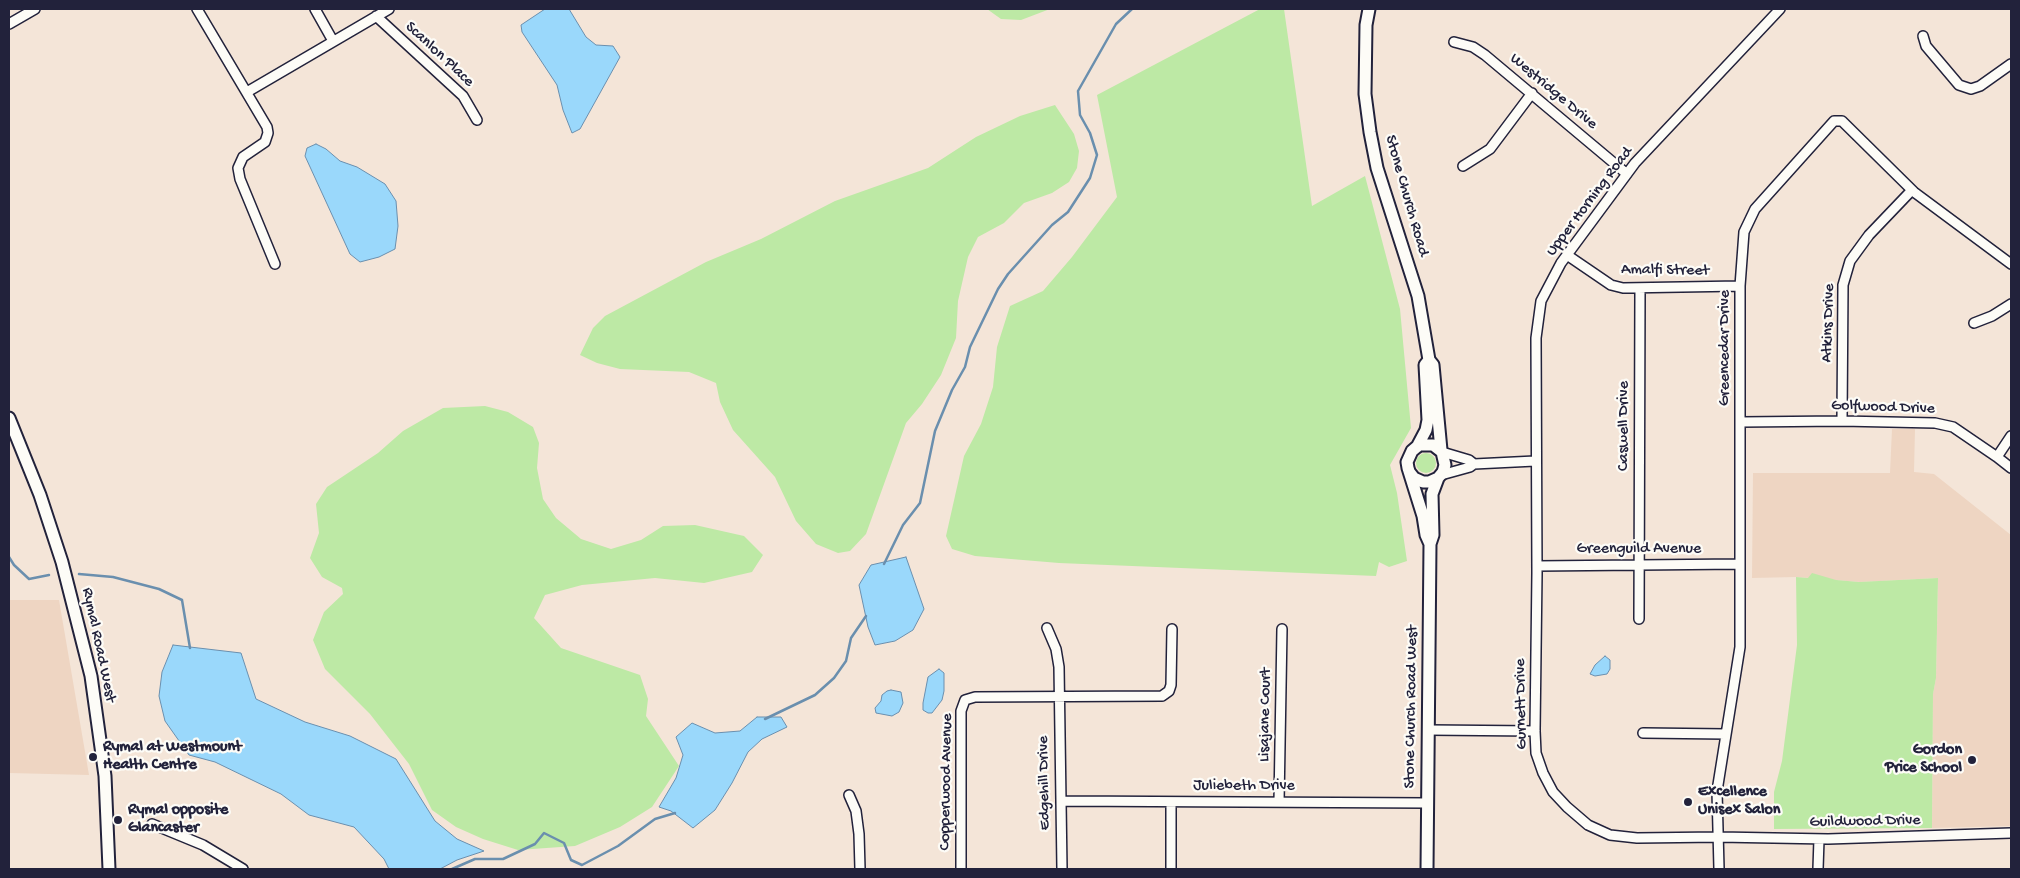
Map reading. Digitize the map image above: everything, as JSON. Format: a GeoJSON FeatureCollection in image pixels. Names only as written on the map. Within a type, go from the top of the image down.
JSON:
{"type":"FeatureCollection","features":[{"type":"Feature","properties":{"kind":"main road","name":"Stone Church Road"},"geometry":{"type":"LineString","coordinates":[[1369,9],[1366,25],[1365,94],[1370,132],[1377,168],[1418,296],[1429,360],[1433,365],[1442,451]]}},
{"type":"Feature","properties":{"kind":"main road","name":"Stone Church Road"},"geometry":{"type":"LineString","coordinates":[[1417,446],[1426,430],[1428,420],[1424,365],[1429,360]]}},
{"type":"Feature","properties":{"kind":"main road","name":"Rymal Road West"},"geometry":{"type":"LineString","coordinates":[[9,418],[13,438],[40,495],[62,562],[90,676],[105,776],[109,869]]}},
{"type":"Feature","properties":{"kind":"main road"},"geometry":{"type":"LineString","coordinates":[[1429,444],[1442,451],[1445,466],[1432,494],[1434,535],[1430,544],[1408,468],[1410,453],[1417,446],[1429,444]]}},
{"type":"Feature","properties":{"kind":"main road"},"geometry":{"type":"LineString","coordinates":[[1410,473],[1414,478],[1423,482],[1429,482],[1440,477]]}},
{"type":"Feature","properties":{"kind":"main road","name":"Stone Church Road West"},"geometry":{"type":"LineString","coordinates":[[1427,869],[1430,544]]}},
{"type":"Feature","properties":{"kind":"street"},"geometry":{"type":"LineString","coordinates":[[9,24],[35,9]]}},
{"type":"Feature","properties":{"kind":"street"},"geometry":{"type":"LineString","coordinates":[[198,9],[267,127],[268,134],[263,145],[243,157],[239,163],[238,173],[275,264]]}},
{"type":"Feature","properties":{"kind":"street"},"geometry":{"type":"LineString","coordinates":[[314,9],[333,40]]}},
{"type":"Feature","properties":{"kind":"street"},"geometry":{"type":"LineString","coordinates":[[247,92],[389,9]]}},
{"type":"Feature","properties":{"kind":"street","name":"Upper Horning Road"},"geometry":{"type":"LineString","coordinates":[[1535,461],[1536,338],[1540,301],[1549,284],[1567,255],[1627,174],[1780,9]]}},
{"type":"Feature","properties":{"kind":"street","name":"Scanlon Place"},"geometry":{"type":"LineString","coordinates":[[376,16],[463,96],[477,120]]}},
{"type":"Feature","properties":{"kind":"street"},"geometry":{"type":"LineString","coordinates":[[1923,36],[1926,46],[1959,85],[1971,89],[1980,86],[2011,64]]}},
{"type":"Feature","properties":{"kind":"street","name":"Westridge Drive"},"geometry":{"type":"LineString","coordinates":[[1454,42],[1473,47],[1627,174]]}},
{"type":"Feature","properties":{"kind":"street"},"geometry":{"type":"LineString","coordinates":[[1463,166],[1490,149],[1532,94]]}},
{"type":"Feature","properties":{"kind":"street","name":"Greencedar Drive"},"geometry":{"type":"LineString","coordinates":[[1719,869],[1718,791],[1740,647],[1740,286],[1744,232],[1755,209],[1834,121],[1842,121],[1912,190],[2011,264]]}},
{"type":"Feature","properties":{"kind":"street","name":"Atkins Drive"},"geometry":{"type":"LineString","coordinates":[[1842,421],[1843,285],[1850,261],[1869,235],[1912,190]]}},
{"type":"Feature","properties":{"kind":"street","name":"Amalfi Street"},"geometry":{"type":"LineString","coordinates":[[1567,255],[1611,284],[1623,288],[1740,286]]}},
{"type":"Feature","properties":{"kind":"street","name":"Caswell Drive"},"geometry":{"type":"LineString","coordinates":[[1639,619],[1640,288]]}},
{"type":"Feature","properties":{"kind":"street"},"geometry":{"type":"LineString","coordinates":[[1974,323],[1992,316],[2011,304]]}},
{"type":"Feature","properties":{"kind":"street","name":"Golfwood Drive"},"geometry":{"type":"LineString","coordinates":[[1741,422],[1842,421],[1935,423],[1953,427],[2011,468]]}},
{"type":"Feature","properties":{"kind":"street"},"geometry":{"type":"LineString","coordinates":[[1998,457],[2011,436]]}},
{"type":"Feature","properties":{"kind":"street"},"geometry":{"type":"LineString","coordinates":[[1442,451],[1455,457],[1469,460],[1474,464]]}},
{"type":"Feature","properties":{"kind":"street"},"geometry":{"type":"LineString","coordinates":[[1440,477],[1474,464],[1535,461]]}},
{"type":"Feature","properties":{"kind":"street","name":"Gurnett Drive"},"geometry":{"type":"LineString","coordinates":[[1535,461],[1537,566],[1535,731],[1536,753],[1543,773],[1550,786],[1567,808],[1588,825],[1610,835],[1637,838],[1719,837]]}},
{"type":"Feature","properties":{"kind":"street","name":"Greenguild Avenue"},"geometry":{"type":"LineString","coordinates":[[1537,566],[1740,564]]}},
{"type":"Feature","properties":{"kind":"street","name":"Edgehill Drive"},"geometry":{"type":"LineString","coordinates":[[1047,628],[1057,656],[1062,801],[1062,869]]}},
{"type":"Feature","properties":{"kind":"street"},"geometry":{"type":"LineString","coordinates":[[1059,696],[1164,695],[1170,689],[1172,682],[1172,629]]}},
{"type":"Feature","properties":{"kind":"street","name":"Lisajane Court"},"geometry":{"type":"LineString","coordinates":[[1279,802],[1282,629]]}},
{"type":"Feature","properties":{"kind":"street","name":"Copperwood Avenue"},"geometry":{"type":"LineString","coordinates":[[961,869],[961,711],[965,700],[975,696],[1059,696]]}},
{"type":"Feature","properties":{"kind":"street"},"geometry":{"type":"LineString","coordinates":[[1429,730],[1535,731]]}},
{"type":"Feature","properties":{"kind":"street"},"geometry":{"type":"LineString","coordinates":[[1642,733],[1726,734]]}},
{"type":"Feature","properties":{"kind":"street"},"geometry":{"type":"LineString","coordinates":[[849,795],[856,811],[860,869]]}},
{"type":"Feature","properties":{"kind":"street","name":"Juliebeth Drive"},"geometry":{"type":"LineString","coordinates":[[1062,801],[1427,803]]}},
{"type":"Feature","properties":{"kind":"street"},"geometry":{"type":"LineString","coordinates":[[1171,802],[1171,869]]}},
{"type":"Feature","properties":{"kind":"street"},"geometry":{"type":"LineString","coordinates":[[152,824],[203,845],[242,869]]}},
{"type":"Feature","properties":{"kind":"street","name":"Guildwood Drive"},"geometry":{"type":"LineString","coordinates":[[1719,837],[1819,839],[2011,833]]}},
{"type":"Feature","properties":{"kind":"street"},"geometry":{"type":"LineString","coordinates":[[1818,869],[1819,839]]}},
{"type":"Feature","properties":{"kind":"shaded area"},"geometry":{"type":"Polygon","coordinates":[[[1892,429],[1915,429],[1914,472],[1934,474],[2011,535],[2011,826],[1932,828],[1933,694],[1936,678],[1938,578],[1860,582],[1796,577],[1752,578],[1753,473],[1890,473],[1892,429]]]}},
{"type":"Feature","properties":{"kind":"shaded area"},"geometry":{"type":"Polygon","coordinates":[[[9,600],[59,600],[89,775],[9,773],[9,600]]]}},
{"type":"Feature","properties":{"kind":"green space"},"geometry":{"type":"Polygon","coordinates":[[[987,9],[1050,9],[1021,20],[1001,19],[987,9]]]}},
{"type":"Feature","properties":{"kind":"green space"},"geometry":{"type":"Polygon","coordinates":[[[1260,9],[1284,9],[1312,206],[1365,176],[1400,309],[1411,428],[1390,465],[1397,493],[1407,561],[1389,567],[1379,562],[1376,576],[1059,563],[975,556],[952,549],[946,536],[964,456],[981,424],[993,387],[997,347],[1010,306],[1043,291],[1072,257],[1117,197],[1097,95],[1260,9]]]}},
{"type":"Feature","properties":{"kind":"green space"},"geometry":{"type":"Polygon","coordinates":[[[1055,105],[1074,134],[1079,151],[1077,168],[1069,182],[1052,193],[1024,203],[1004,223],[978,237],[968,257],[958,301],[956,338],[941,375],[922,404],[906,423],[866,534],[850,551],[838,553],[816,544],[796,521],[775,477],[733,430],[720,402],[716,383],[689,372],[620,369],[597,363],[580,355],[593,328],[605,316],[706,262],[761,239],[835,201],[928,168],[976,137],[1020,116],[1055,105]]]}},
{"type":"Feature","properties":{"kind":"green space"},"geometry":{"type":"Polygon","coordinates":[[[485,406],[508,412],[533,427],[539,443],[537,468],[543,499],[556,518],[581,539],[611,549],[641,540],[663,526],[695,525],[744,536],[763,555],[752,572],[704,583],[655,578],[582,585],[545,595],[534,618],[561,648],[640,675],[648,699],[646,716],[679,766],[652,807],[620,827],[575,846],[518,850],[483,839],[456,827],[432,810],[409,764],[370,714],[325,669],[313,640],[324,612],[343,594],[342,588],[322,577],[310,558],[319,533],[316,504],[327,487],[378,453],[403,431],[443,408],[485,406]]]}},
{"type":"Feature","properties":{"kind":"green space"},"geometry":{"type":"Polygon","coordinates":[[[1426,453],[1433,456],[1436,463],[1433,470],[1426,473],[1419,470],[1416,463],[1419,456],[1426,453]]]}},
{"type":"Feature","properties":{"kind":"green space"},"geometry":{"type":"Polygon","coordinates":[[[1812,573],[1836,580],[1859,582],[1938,578],[1936,678],[1933,694],[1932,828],[1774,829],[1774,792],[1782,761],[1797,645],[1796,577],[1808,578],[1812,573]]]}},
{"type":"Feature","properties":{"kind":"water"},"geometry":{"type":"Polygon","coordinates":[[[545,9],[569,9],[586,37],[596,45],[613,46],[620,57],[580,129],[572,133],[563,110],[557,85],[522,32],[521,25],[545,9]]]}},
{"type":"Feature","properties":{"kind":"water"},"geometry":{"type":"Polygon","coordinates":[[[316,144],[326,149],[340,161],[357,167],[385,184],[396,201],[398,226],[395,249],[379,257],[360,262],[350,254],[305,156],[307,148],[316,144]]]}},
{"type":"Feature","properties":{"kind":"water"},"geometry":{"type":"Polygon","coordinates":[[[906,557],[924,609],[913,630],[895,641],[875,645],[868,627],[859,585],[871,565],[906,557]]]}},
{"type":"Feature","properties":{"kind":"water"},"geometry":{"type":"Polygon","coordinates":[[[173,645],[241,653],[256,699],[305,722],[350,736],[396,759],[435,821],[457,839],[484,851],[457,860],[440,869],[389,869],[384,859],[354,827],[309,815],[281,794],[215,762],[189,755],[165,721],[159,696],[162,672],[173,645]]]}},
{"type":"Feature","properties":{"kind":"water"},"geometry":{"type":"Polygon","coordinates":[[[1605,656],[1610,660],[1610,669],[1607,674],[1595,676],[1590,674],[1595,665],[1605,656]]]}},
{"type":"Feature","properties":{"kind":"water"},"geometry":{"type":"Polygon","coordinates":[[[939,669],[944,673],[942,700],[932,713],[928,713],[923,710],[923,703],[928,677],[939,669]]]}},
{"type":"Feature","properties":{"kind":"water"},"geometry":{"type":"Polygon","coordinates":[[[891,690],[901,692],[903,703],[899,712],[892,716],[876,713],[875,708],[881,701],[882,695],[891,690]]]}},
{"type":"Feature","properties":{"kind":"water"},"geometry":{"type":"Polygon","coordinates":[[[757,717],[781,717],[787,727],[762,739],[748,752],[715,810],[693,828],[671,811],[659,807],[676,778],[683,755],[676,737],[692,723],[715,733],[740,731],[757,717]]]}},
{"type":"Feature","properties":{"kind":"waterway"},"geometry":{"type":"LineString","coordinates":[[884,564],[903,525],[920,503],[935,431],[952,390],[965,367],[970,347],[998,289],[1008,274],[1052,225],[1068,212],[1090,178],[1097,155],[1090,133],[1080,115],[1078,91],[1116,24],[1132,9]]}},
{"type":"Feature","properties":{"kind":"waterway"},"geometry":{"type":"LineString","coordinates":[[9,557],[14,565],[29,579],[49,575]]}},
{"type":"Feature","properties":{"kind":"waterway"},"geometry":{"type":"LineString","coordinates":[[79,574],[113,577],[159,589],[182,600],[190,648]]}},
{"type":"Feature","properties":{"kind":"waterway"},"geometry":{"type":"LineString","coordinates":[[765,719],[815,695],[834,678],[846,661],[851,638],[866,616]]}},
{"type":"Feature","properties":{"kind":"waterway"},"geometry":{"type":"LineString","coordinates":[[452,869],[475,859],[503,859],[535,844],[544,833],[564,843],[571,860],[582,865],[618,846],[655,819],[675,813]]}},
{"type":"Feature","properties":{"kind":"place","name":"Rymal at Westmount Health Centre"},"geometry":{"type":"Point","coordinates":[93,757]}},
{"type":"Feature","properties":{"kind":"place","name":"Gordon Price School"},"geometry":{"type":"Point","coordinates":[1972,760]}},
{"type":"Feature","properties":{"kind":"place","name":"Excellence Unisex Salon"},"geometry":{"type":"Point","coordinates":[1688,802]}},
{"type":"Feature","properties":{"kind":"place","name":"Rymal opposite Glancaster"},"geometry":{"type":"Point","coordinates":[118,820]}}]}
